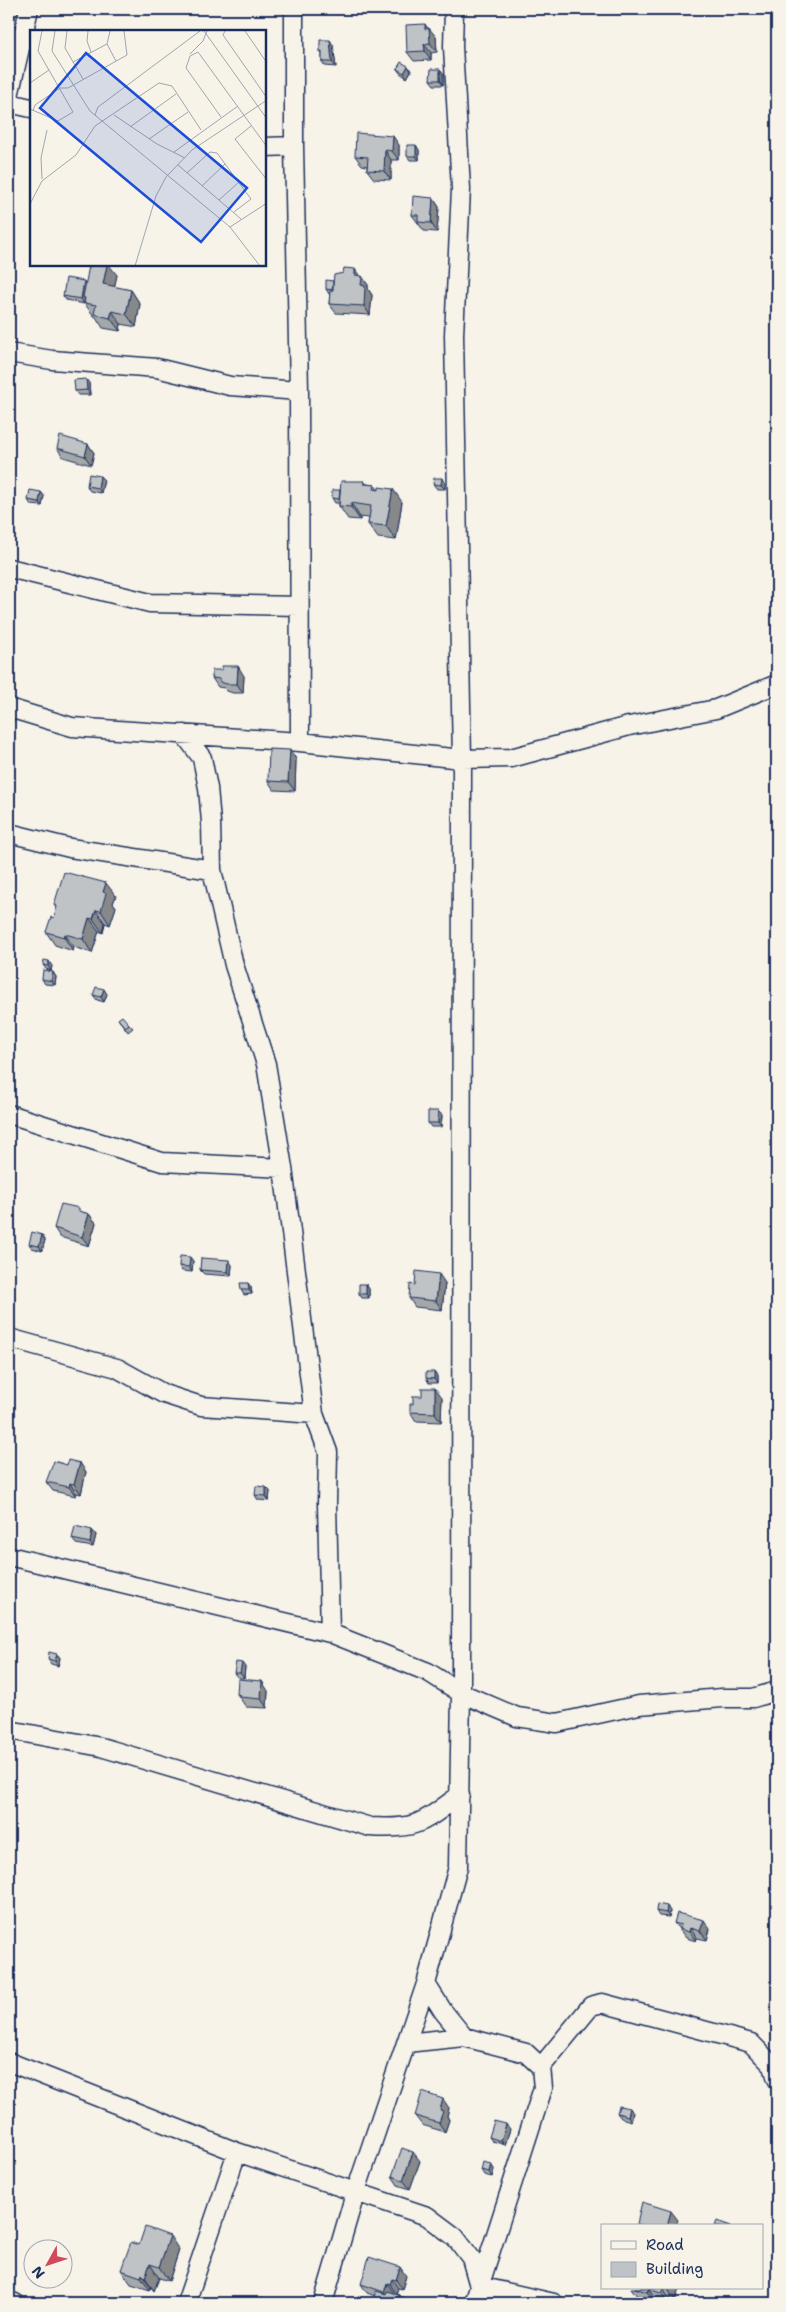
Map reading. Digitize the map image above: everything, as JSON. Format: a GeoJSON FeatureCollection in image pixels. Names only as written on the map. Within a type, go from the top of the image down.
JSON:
{"type":"FeatureCollection","features":[{"type":"Feature","properties":{"kind":"street"},"geometry":{"type":"LineString","coordinates":[[9,96],[29,9]]}},
{"type":"Feature","properties":{"kind":"street"},"geometry":{"type":"LineString","coordinates":[[294,9],[294,146],[299,391],[300,742]]}},
{"type":"Feature","properties":{"kind":"street"},"geometry":{"type":"LineString","coordinates":[[323,2303],[355,2194],[426,1984],[458,1867],[461,1693],[462,759],[454,334],[461,189],[454,9]]}},
{"type":"Feature","properties":{"kind":"street"},"geometry":{"type":"LineString","coordinates":[[9,103],[30,108]]}},
{"type":"Feature","properties":{"kind":"street"},"geometry":{"type":"LineString","coordinates":[[266,148],[294,146]]}},
{"type":"Feature","properties":{"kind":"street"},"geometry":{"type":"LineString","coordinates":[[9,353],[52,360],[157,368],[230,386],[299,391]]}},
{"type":"Feature","properties":{"kind":"street"},"geometry":{"type":"LineString","coordinates":[[9,568],[150,603],[299,606]]}},
{"type":"Feature","properties":{"kind":"street"},"geometry":{"type":"LineString","coordinates":[[9,708],[72,726],[300,742],[462,759],[511,758],[629,726],[716,709],[777,684]]}},
{"type":"Feature","properties":{"kind":"street"},"geometry":{"type":"LineString","coordinates":[[184,734],[202,758],[208,788],[212,870],[234,964],[266,1064],[283,1168],[314,1414],[328,1452],[327,1504],[330,1633]]}},
{"type":"Feature","properties":{"kind":"street"},"geometry":{"type":"LineString","coordinates":[[9,833],[70,848],[212,870]]}},
{"type":"Feature","properties":{"kind":"street"},"geometry":{"type":"LineString","coordinates":[[9,1114],[162,1162],[283,1168]]}},
{"type":"Feature","properties":{"kind":"street"},"geometry":{"type":"LineString","coordinates":[[9,1338],[117,1368],[164,1394],[201,1406],[314,1414]]}},
{"type":"Feature","properties":{"kind":"street"},"geometry":{"type":"LineString","coordinates":[[9,1556],[330,1633],[428,1672],[461,1693],[517,1717],[557,1723],[639,1705],[722,1698],[753,1698],[777,1691]]}},
{"type":"Feature","properties":{"kind":"street"},"geometry":{"type":"LineString","coordinates":[[9,1730],[101,1747],[370,1826],[394,1828],[420,1824],[460,1795]]}},
{"type":"Feature","properties":{"kind":"street"},"geometry":{"type":"LineString","coordinates":[[426,1984],[443,2011],[464,2037]]}},
{"type":"Feature","properties":{"kind":"street"},"geometry":{"type":"LineString","coordinates":[[541,2067],[591,2006],[602,2004],[751,2043],[773,2066],[777,2079]]}},
{"type":"Feature","properties":{"kind":"street"},"geometry":{"type":"LineString","coordinates":[[406,2043],[464,2037],[526,2053],[541,2067],[543,2088],[474,2303]]}},
{"type":"Feature","properties":{"kind":"street"},"geometry":{"type":"LineString","coordinates":[[9,2062],[237,2152],[355,2194],[387,2202],[427,2216],[455,2237],[471,2258],[480,2286]]}},
{"type":"Feature","properties":{"kind":"street"},"geometry":{"type":"LineString","coordinates":[[186,2303],[237,2152]]}},
{"type":"Feature","properties":{"kind":"street"},"geometry":{"type":"LineString","coordinates":[[480,2286],[554,2303]]}},
{"type":"Feature","properties":{"kind":"street"},"geometry":{"type":"LineString","coordinates":[[9,2301],[15,2303]]}},
{"type":"Feature","properties":{"kind":"building"},"geometry":{"type":"Polygon","coordinates":[[[425,24],[425,29],[429,28],[430,43],[424,44],[425,51],[407,52],[406,25],[425,24]]]}},
{"type":"Feature","properties":{"kind":"building"},"geometry":{"type":"Polygon","coordinates":[[[320,40],[330,40],[332,62],[322,62],[320,40]]]}},
{"type":"Feature","properties":{"kind":"building"},"geometry":{"type":"Polygon","coordinates":[[[401,62],[408,66],[404,73],[397,69],[401,62]]]}},
{"type":"Feature","properties":{"kind":"building"},"geometry":{"type":"Polygon","coordinates":[[[431,69],[440,69],[440,80],[430,80],[431,69]]]}},
{"type":"Feature","properties":{"kind":"building"},"geometry":{"type":"Polygon","coordinates":[[[356,133],[393,136],[392,151],[385,150],[384,171],[367,170],[368,157],[355,156],[356,133]]]}},
{"type":"Feature","properties":{"kind":"building"},"geometry":{"type":"Polygon","coordinates":[[[407,145],[416,145],[416,156],[407,156],[407,145]]]}},
{"type":"Feature","properties":{"kind":"building"},"geometry":{"type":"Polygon","coordinates":[[[413,196],[433,198],[431,223],[418,222],[418,215],[412,215],[413,196]]]}},
{"type":"Feature","properties":{"kind":"building"},"geometry":{"type":"Polygon","coordinates":[[[89,266],[107,266],[103,284],[131,290],[126,314],[112,311],[110,318],[94,314],[96,305],[84,303],[85,298],[83,297],[89,266]]]}},
{"type":"Feature","properties":{"kind":"building"},"geometry":{"type":"Polygon","coordinates":[[[344,268],[355,269],[355,275],[362,276],[361,285],[365,286],[364,306],[329,304],[334,275],[343,273],[344,268]]]}},
{"type":"Feature","properties":{"kind":"building"},"geometry":{"type":"Polygon","coordinates":[[[66,278],[84,281],[81,299],[63,296],[66,278]]]}},
{"type":"Feature","properties":{"kind":"building"},"geometry":{"type":"Polygon","coordinates":[[[326,280],[333,281],[333,290],[326,289],[326,280]]]}},
{"type":"Feature","properties":{"kind":"building"},"geometry":{"type":"Polygon","coordinates":[[[86,379],[87,390],[75,391],[74,380],[86,379]]]}},
{"type":"Feature","properties":{"kind":"building"},"geometry":{"type":"Polygon","coordinates":[[[60,436],[88,444],[85,456],[57,448],[60,436]]]}},
{"type":"Feature","properties":{"kind":"building"},"geometry":{"type":"Polygon","coordinates":[[[89,474],[100,476],[98,488],[87,486],[89,474]]]}},
{"type":"Feature","properties":{"kind":"building"},"geometry":{"type":"Polygon","coordinates":[[[434,478],[442,478],[441,485],[433,484],[434,478]]]}},
{"type":"Feature","properties":{"kind":"building"},"geometry":{"type":"Polygon","coordinates":[[[341,481],[364,481],[364,484],[375,485],[374,489],[379,490],[379,487],[393,489],[386,526],[368,524],[371,506],[351,503],[351,507],[339,506],[341,481]]]}},
{"type":"Feature","properties":{"kind":"building"},"geometry":{"type":"Polygon","coordinates":[[[30,490],[41,492],[39,502],[28,500],[30,490]]]}},
{"type":"Feature","properties":{"kind":"building"},"geometry":{"type":"Polygon","coordinates":[[[332,490],[340,490],[339,499],[332,498],[332,490]]]}},
{"type":"Feature","properties":{"kind":"building"},"geometry":{"type":"Polygon","coordinates":[[[222,666],[238,666],[237,684],[227,684],[220,682],[220,679],[212,678],[212,670],[222,670],[222,666]]]}},
{"type":"Feature","properties":{"kind":"building"},"geometry":{"type":"Polygon","coordinates":[[[269,749],[290,750],[288,782],[268,781],[269,749]]]}},
{"type":"Feature","properties":{"kind":"building"},"geometry":{"type":"Polygon","coordinates":[[[64,872],[106,883],[103,892],[106,893],[101,911],[96,910],[93,919],[89,918],[83,939],[65,934],[64,937],[46,932],[51,917],[54,918],[57,906],[54,905],[64,872]]]}},
{"type":"Feature","properties":{"kind":"building"},"geometry":{"type":"Polygon","coordinates":[[[44,960],[49,961],[48,966],[43,965],[44,960]]]}},
{"type":"Feature","properties":{"kind":"building"},"geometry":{"type":"Polygon","coordinates":[[[43,970],[53,972],[51,981],[42,979],[43,970]]]}},
{"type":"Feature","properties":{"kind":"building"},"geometry":{"type":"Polygon","coordinates":[[[96,987],[104,989],[101,997],[93,995],[96,987]]]}},
{"type":"Feature","properties":{"kind":"building"},"geometry":{"type":"Polygon","coordinates":[[[122,1016],[129,1024],[125,1027],[118,1019],[122,1016]]]}},
{"type":"Feature","properties":{"kind":"building"},"geometry":{"type":"Polygon","coordinates":[[[428,1111],[438,1111],[438,1123],[428,1123],[428,1111]]]}},
{"type":"Feature","properties":{"kind":"building"},"geometry":{"type":"Polygon","coordinates":[[[61,1204],[79,1208],[79,1211],[89,1214],[82,1237],[54,1228],[61,1204]]]}},
{"type":"Feature","properties":{"kind":"building"},"geometry":{"type":"Polygon","coordinates":[[[32,1232],[42,1235],[39,1246],[29,1244],[32,1232]]]}},
{"type":"Feature","properties":{"kind":"building"},"geometry":{"type":"Polygon","coordinates":[[[180,1256],[190,1257],[189,1267],[179,1266],[180,1256]]]}},
{"type":"Feature","properties":{"kind":"building"},"geometry":{"type":"Polygon","coordinates":[[[201,1258],[229,1260],[228,1272],[200,1270],[201,1258]]]}},
{"type":"Feature","properties":{"kind":"building"},"geometry":{"type":"Polygon","coordinates":[[[416,1271],[439,1274],[436,1301],[409,1298],[410,1284],[415,1285],[416,1271]]]}},
{"type":"Feature","properties":{"kind":"building"},"geometry":{"type":"Polygon","coordinates":[[[240,1283],[248,1283],[249,1290],[241,1290],[240,1283]]]}},
{"type":"Feature","properties":{"kind":"building"},"geometry":{"type":"Polygon","coordinates":[[[359,1284],[366,1284],[366,1294],[359,1294],[359,1284]]]}},
{"type":"Feature","properties":{"kind":"building"},"geometry":{"type":"Polygon","coordinates":[[[426,1372],[434,1372],[434,1379],[426,1378],[426,1372]]]}},
{"type":"Feature","properties":{"kind":"building"},"geometry":{"type":"Polygon","coordinates":[[[422,1388],[435,1388],[435,1413],[410,1412],[413,1396],[422,1396],[422,1388]]]}},
{"type":"Feature","properties":{"kind":"building"},"geometry":{"type":"Polygon","coordinates":[[[68,1460],[80,1463],[74,1484],[70,1483],[69,1487],[46,1482],[54,1461],[67,1465],[68,1460]]]}},
{"type":"Feature","properties":{"kind":"building"},"geometry":{"type":"Polygon","coordinates":[[[256,1486],[266,1487],[266,1496],[255,1495],[256,1486]]]}},
{"type":"Feature","properties":{"kind":"building"},"geometry":{"type":"Polygon","coordinates":[[[75,1526],[92,1530],[90,1543],[72,1539],[75,1526]]]}},
{"type":"Feature","properties":{"kind":"building"},"geometry":{"type":"Polygon","coordinates":[[[49,1652],[57,1654],[55,1661],[48,1659],[49,1652]]]}},
{"type":"Feature","properties":{"kind":"building"},"geometry":{"type":"Polygon","coordinates":[[[236,1662],[242,1663],[240,1673],[234,1673],[236,1662]]]}},
{"type":"Feature","properties":{"kind":"building"},"geometry":{"type":"Polygon","coordinates":[[[238,1679],[262,1681],[261,1699],[240,1697],[237,1694],[238,1679]]]}},
{"type":"Feature","properties":{"kind":"building"},"geometry":{"type":"Polygon","coordinates":[[[657,1904],[667,1906],[666,1913],[656,1911],[657,1904]]]}},
{"type":"Feature","properties":{"kind":"building"},"geometry":{"type":"Polygon","coordinates":[[[677,1913],[704,1920],[700,1931],[690,1928],[689,1932],[679,1929],[681,1925],[674,1923],[677,1913]]]}},
{"type":"Feature","properties":{"kind":"building"},"geometry":{"type":"Polygon","coordinates":[[[422,2092],[443,2099],[440,2110],[443,2111],[439,2123],[415,2116],[422,2092]]]}},
{"type":"Feature","properties":{"kind":"building"},"geometry":{"type":"Polygon","coordinates":[[[619,2106],[630,2108],[628,2116],[617,2113],[619,2106]]]}},
{"type":"Feature","properties":{"kind":"building"},"geometry":{"type":"Polygon","coordinates":[[[494,2121],[506,2124],[501,2141],[489,2137],[494,2121]]]}},
{"type":"Feature","properties":{"kind":"building"},"geometry":{"type":"Polygon","coordinates":[[[402,2148],[413,2152],[403,2180],[392,2176],[402,2148]]]}},
{"type":"Feature","properties":{"kind":"building"},"geometry":{"type":"Polygon","coordinates":[[[483,2162],[491,2164],[489,2172],[481,2170],[483,2162]]]}},
{"type":"Feature","properties":{"kind":"building"},"geometry":{"type":"Polygon","coordinates":[[[642,2202],[671,2211],[668,2224],[637,2224],[642,2202]]]}},
{"type":"Feature","properties":{"kind":"building"},"geometry":{"type":"Polygon","coordinates":[[[145,2227],[170,2236],[159,2267],[150,2264],[145,2277],[142,2274],[141,2277],[121,2270],[131,2242],[139,2245],[145,2227]]]}},
{"type":"Feature","properties":{"kind":"building"},"geometry":{"type":"Polygon","coordinates":[[[369,2257],[400,2267],[396,2280],[392,2279],[390,2284],[387,2283],[384,2292],[361,2284],[369,2257]]]}},
{"type":"Feature","properties":{"kind":"building"},"geometry":{"type":"Polygon","coordinates":[[[651,2290],[662,2290],[661,2293],[651,2290]]]}},
{"type":"Feature","properties":{"kind":"building"},"geometry":{"type":"Polygon","coordinates":[[[376,2291],[386,2294],[387,2291],[399,2295],[396,2303],[372,2303],[376,2291]]]}},
{"type":"Feature","properties":{"kind":"building"},"geometry":{"type":"Polygon","coordinates":[[[261,2297],[281,2303],[259,2303],[261,2297]]]}},
{"type":"Feature","properties":{"kind":"building"},"geometry":{"type":"Polygon","coordinates":[[[402,2297],[421,2303],[400,2303],[402,2297]]]}},
{"type":"Feature","properties":{"kind":"building"},"geometry":{"type":"Polygon","coordinates":[[[369,2299],[373,2300],[372,2303],[367,2303],[369,2299]]]}}]}
